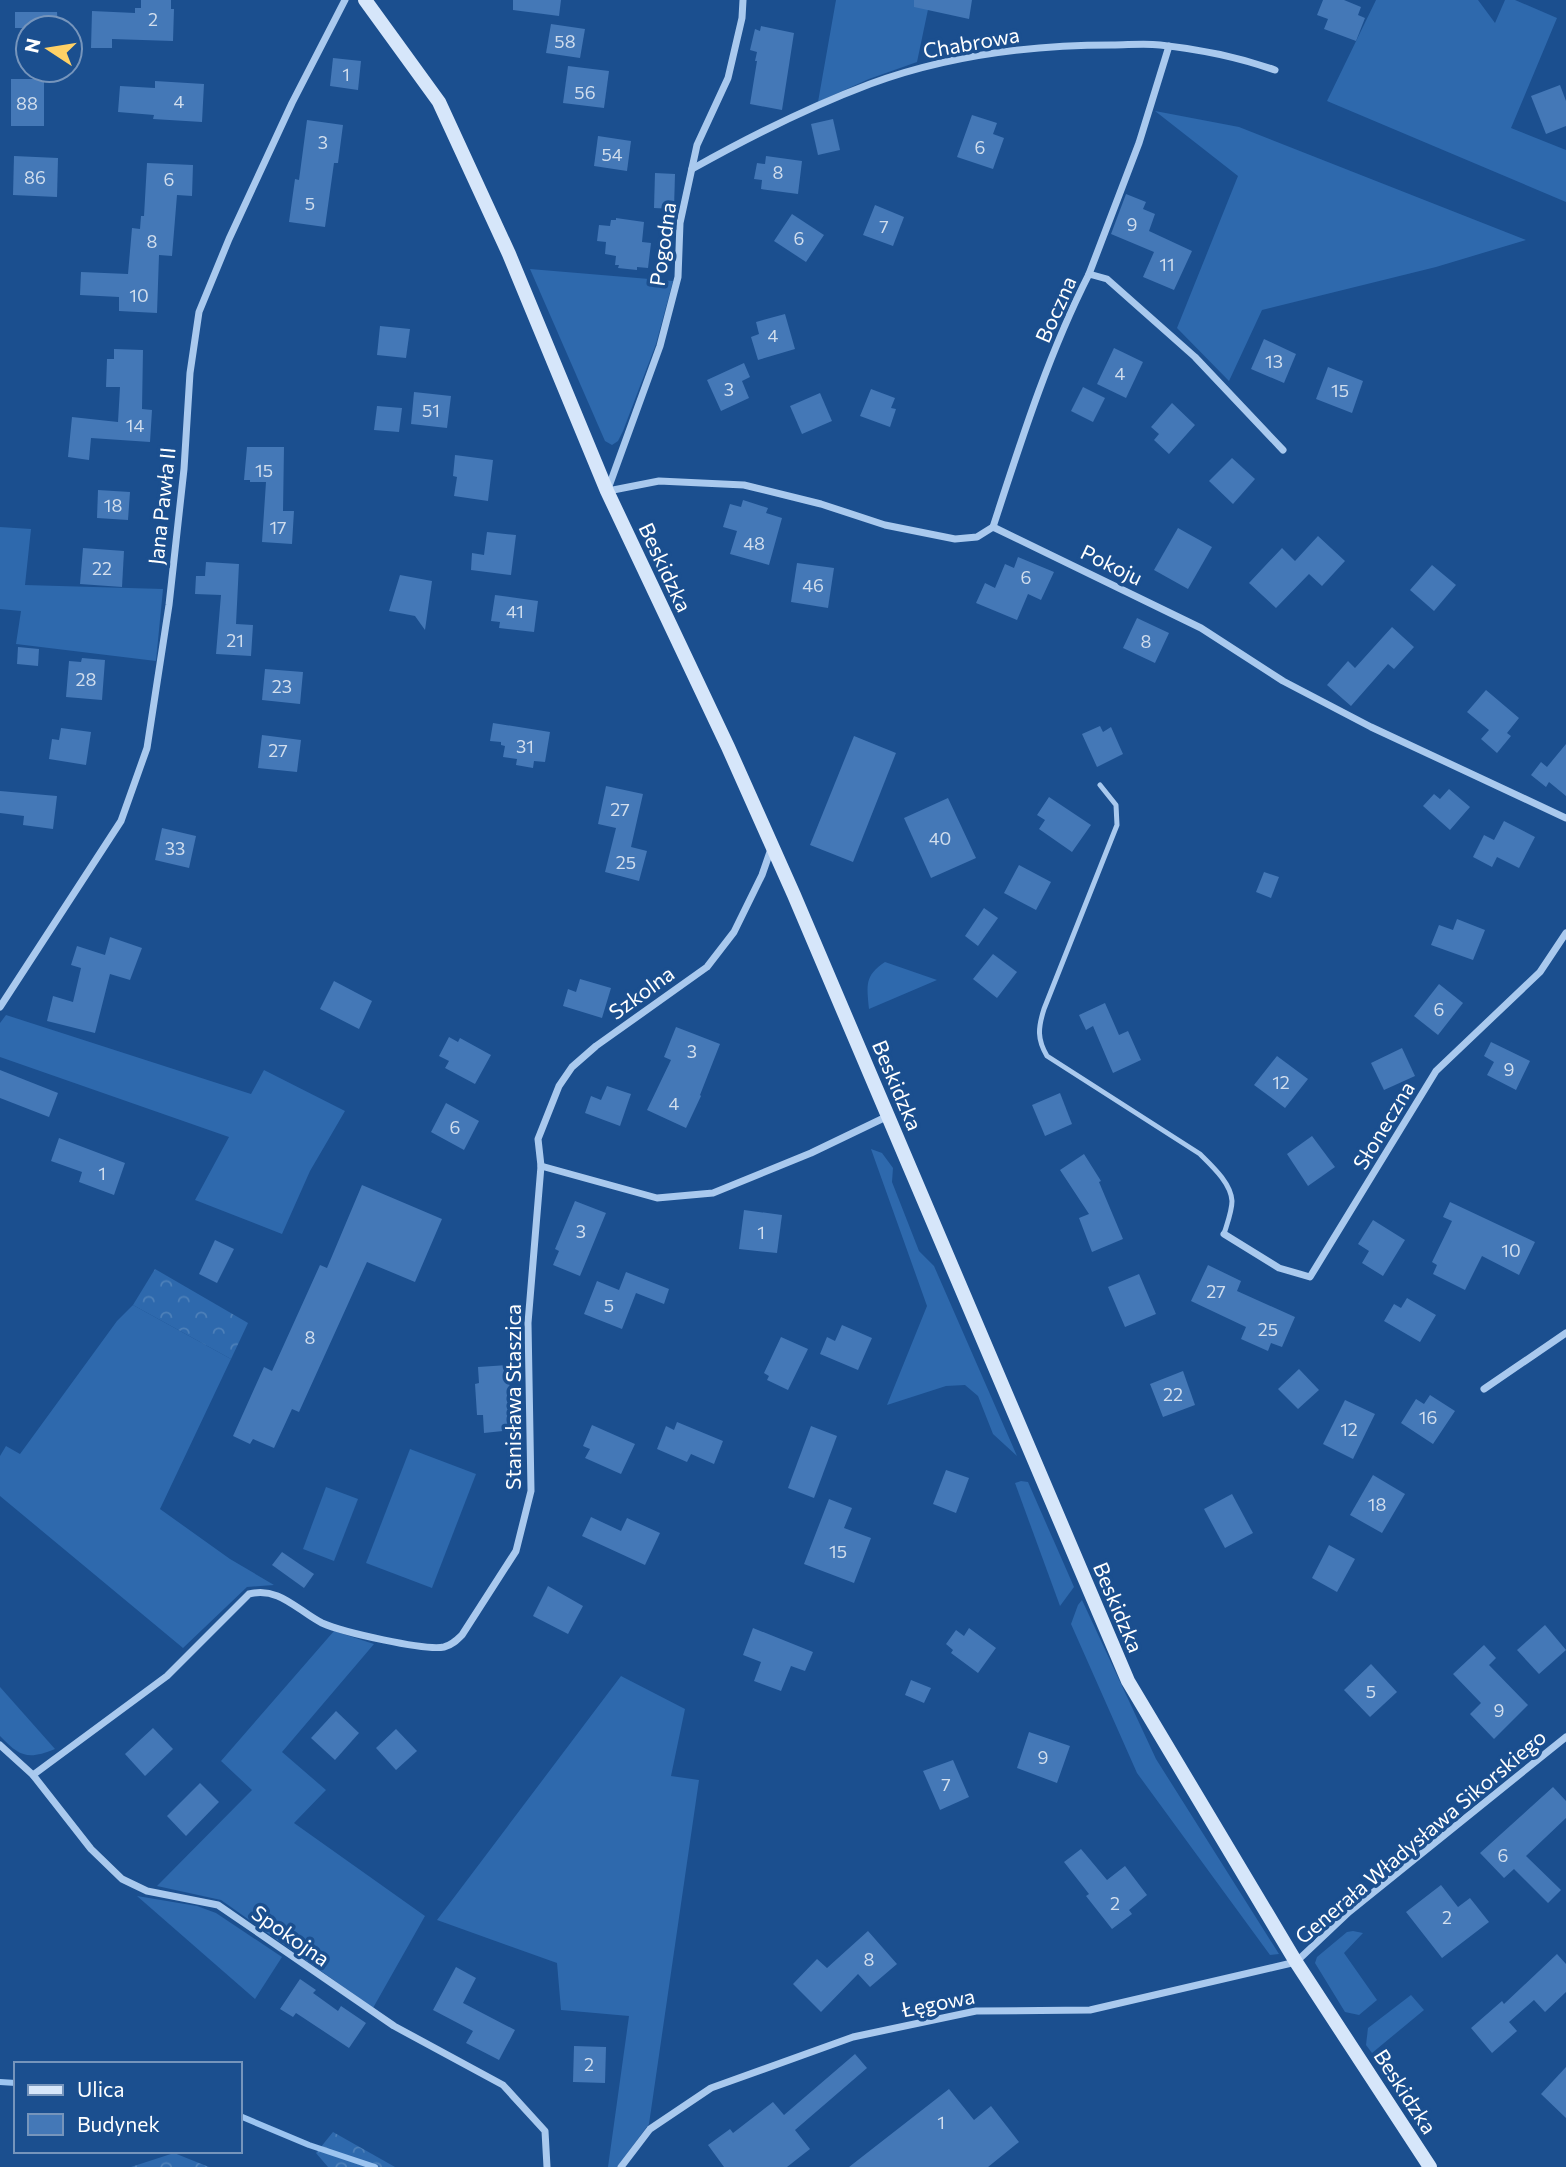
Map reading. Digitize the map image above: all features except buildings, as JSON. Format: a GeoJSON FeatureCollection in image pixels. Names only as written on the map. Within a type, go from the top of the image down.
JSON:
{"type":"FeatureCollection","features":[{"type":"Feature","properties":{"kind":"street","name":"Jana Pawła II"},"geometry":{"type":"LineString","coordinates":[[0,1007],[121,821],[147,748],[169,605],[184,468],[190,373],[199,312],[263,165],[345,0]]}},
{"type":"Feature","properties":{"kind":"street","name":"Beskidzka"},"geometry":{"type":"LineString","coordinates":[[365,0],[439,102],[509,254],[607,491],[773,845],[1128,1681],[1296,1962],[1430,2167]]}},
{"type":"Feature","properties":{"kind":"street","name":"Pogodna"},"geometry":{"type":"LineString","coordinates":[[607,491],[660,346],[678,278],[680,223],[697,145],[728,78],[742,18],[743,0]]}},
{"type":"Feature","properties":{"kind":"street","name":"Chabrowa"},"geometry":{"type":"LineString","coordinates":[[692,169],[746,139],[858,89],[922,68],[1044,48],[1090,45],[1169,46],[1275,70]]}},
{"type":"Feature","properties":{"kind":"street"},"geometry":{"type":"LineString","coordinates":[[1089,274],[1139,143],[1169,46]]}},
{"type":"Feature","properties":{"kind":"street","name":"Boczna"},"geometry":{"type":"LineString","coordinates":[[993,527],[1033,407],[1071,310],[1089,274],[1107,279],[1195,357],[1283,450]]}},
{"type":"Feature","properties":{"kind":"street"},"geometry":{"type":"LineString","coordinates":[[607,491],[659,481],[744,485],[821,504],[885,526],[955,539],[977,537],[993,527]]}},
{"type":"Feature","properties":{"kind":"street","name":"Pokoju"},"geometry":{"type":"LineString","coordinates":[[993,527],[1201,628],[1283,681],[1371,727],[1566,818]]}},
{"type":"Feature","properties":{"kind":"street","name":"Szkolna"},"geometry":{"type":"LineString","coordinates":[[541,1166],[538,1139],[559,1086],[572,1067],[596,1046],[707,967],[734,932],[762,875],[773,845]]}},
{"type":"Feature","properties":{"kind":"street","name":"Słoneczna"},"geometry":{"type":"LineString","coordinates":[[1224,1234],[1279,1268],[1310,1277],[1436,1071],[1540,972],[1566,933]]}},
{"type":"Feature","properties":{"kind":"street"},"geometry":{"type":"LineString","coordinates":[[541,1166],[657,1198],[713,1193],[811,1153],[888,1116]]}},
{"type":"Feature","properties":{"kind":"street","name":"Stanisława Staszica"},"geometry":{"type":"LineString","coordinates":[[33,1775],[167,1676],[250,1594],[271,1592],[321,1622],[354,1635],[444,1647],[454,1643],[462,1634],[516,1551],[531,1491],[528,1323],[541,1166]]}},
{"type":"Feature","properties":{"kind":"street"},"geometry":{"type":"LineString","coordinates":[[1484,1389],[1566,1334]]}},
{"type":"Feature","properties":{"kind":"street","name":"Generała Władysława Sikorskiego"},"geometry":{"type":"LineString","coordinates":[[1296,1962],[1349,1912],[1566,1737]]}},
{"type":"Feature","properties":{"kind":"street","name":"Spokojna"},"geometry":{"type":"LineString","coordinates":[[0,1745],[33,1775],[91,1849],[122,1879],[148,1891],[218,1905],[394,2026],[503,2085],[545,2132],[547,2167]]}},
{"type":"Feature","properties":{"kind":"street","name":"Łęgowa"},"geometry":{"type":"LineString","coordinates":[[621,2167],[650,2129],[710,2088],[853,2037],[976,2011],[1090,2010],[1296,1962]]}},
{"type":"Feature","properties":{"kind":"lane"},"geometry":{"type":"LineString","coordinates":[[1100,785],[1116,805],[1117,825],[1044,1009],[1037,1030],[1040,1045],[1047,1056],[1200,1154],[1216,1169],[1231,1193],[1232,1203],[1224,1234]]}},
{"type":"Feature","properties":{"kind":"green space"},"geometry":{"type":"Polygon","coordinates":[[[836,0],[930,0],[917,62],[869,79],[818,102],[836,0]]]}},
{"type":"Feature","properties":{"kind":"green space"},"geometry":{"type":"Polygon","coordinates":[[[1376,0],[1478,0],[1495,23],[1505,0],[1515,0],[1557,18],[1511,128],[1566,150],[1566,202],[1327,101],[1376,0]]]}},
{"type":"Feature","properties":{"kind":"green space"},"geometry":{"type":"Polygon","coordinates":[[[1155,111],[1239,127],[1526,240],[1436,267],[1262,310],[1229,381],[1177,328],[1238,176],[1155,111]]]}},
{"type":"Feature","properties":{"kind":"green space"},"geometry":{"type":"Polygon","coordinates":[[[530,269],[673,281],[656,344],[623,431],[618,441],[612,445],[605,441],[530,269]]]}},
{"type":"Feature","properties":{"kind":"green space"},"geometry":{"type":"Polygon","coordinates":[[[0,527],[31,529],[25,585],[163,589],[156,661],[16,644],[21,611],[0,609],[0,527]]]}},
{"type":"Feature","properties":{"kind":"green space"},"geometry":{"type":"Polygon","coordinates":[[[885,962],[937,980],[869,1009],[868,982],[873,972],[885,962]]]}},
{"type":"Feature","properties":{"kind":"green space"},"geometry":{"type":"Polygon","coordinates":[[[6,1015],[251,1094],[264,1070],[345,1111],[310,1171],[282,1234],[195,1200],[229,1137],[0,1057],[0,1023],[6,1015]]]}},
{"type":"Feature","properties":{"kind":"green space"},"geometry":{"type":"Polygon","coordinates":[[[871,1149],[882,1153],[893,1168],[892,1182],[919,1251],[934,1266],[1017,1456],[993,1434],[978,1396],[965,1385],[946,1386],[887,1405],[927,1306],[871,1149]]]}},
{"type":"Feature","properties":{"kind":"green space"},"geometry":{"type":"Polygon","coordinates":[[[155,1269],[248,1323],[231,1359],[133,1305],[155,1269]]]}},
{"type":"Feature","properties":{"kind":"green space"},"geometry":{"type":"Polygon","coordinates":[[[133,1305],[231,1359],[160,1509],[230,1559],[274,1585],[247,1587],[183,1648],[0,1496],[0,1456],[6,1446],[20,1454],[117,1321],[133,1305]]]}},
{"type":"Feature","properties":{"kind":"green space"},"geometry":{"type":"Polygon","coordinates":[[[410,1449],[476,1474],[432,1588],[366,1563],[410,1449]]]}},
{"type":"Feature","properties":{"kind":"green space"},"geometry":{"type":"Polygon","coordinates":[[[1028,1482],[1074,1587],[1060,1606],[1015,1483],[1028,1482]]]}},
{"type":"Feature","properties":{"kind":"green space"},"geometry":{"type":"Polygon","coordinates":[[[326,1487],[358,1499],[334,1561],[303,1549],[326,1487]]]}},
{"type":"Feature","properties":{"kind":"green space"},"geometry":{"type":"Polygon","coordinates":[[[1082,1600],[1156,1759],[1279,1954],[1270,1955],[1137,1773],[1071,1624],[1082,1600]]]}},
{"type":"Feature","properties":{"kind":"green space"},"geometry":{"type":"Polygon","coordinates":[[[334,1631],[374,1644],[282,1752],[326,1790],[294,1823],[425,1916],[373,2008],[221,1900],[157,1886],[252,1790],[221,1761],[334,1631]]]}},
{"type":"Feature","properties":{"kind":"green space"},"geometry":{"type":"Polygon","coordinates":[[[621,1676],[685,1709],[671,1776],[699,1780],[649,2124],[617,2167],[608,2167],[629,2016],[561,2010],[557,1963],[437,1920],[621,1676]]]}},
{"type":"Feature","properties":{"kind":"green space"},"geometry":{"type":"Polygon","coordinates":[[[0,1687],[55,1749],[38,1755],[25,1754],[13,1748],[0,1736],[0,1687]]]}},
{"type":"Feature","properties":{"kind":"green space"},"geometry":{"type":"Polygon","coordinates":[[[137,1896],[197,1906],[216,1913],[282,1957],[255,1999],[137,1896]]]}},
{"type":"Feature","properties":{"kind":"green space"},"geometry":{"type":"Polygon","coordinates":[[[1347,1932],[1363,1933],[1344,1953],[1377,2000],[1359,2015],[1345,2012],[1315,1963],[1317,1957],[1347,1932]]]}},
{"type":"Feature","properties":{"kind":"green space"},"geometry":{"type":"Polygon","coordinates":[[[1411,1995],[1424,2010],[1372,2053],[1366,2045],[1368,2028],[1411,1995]]]}},
{"type":"Feature","properties":{"kind":"green space"},"geometry":{"type":"Polygon","coordinates":[[[333,2132],[395,2167],[328,2167],[316,2153],[333,2132]]]}},
{"type":"Feature","properties":{"kind":"green space"},"geometry":{"type":"Polygon","coordinates":[[[174,2153],[209,2167],[131,2167],[174,2153]]]}},
{"type":"Feature","properties":{"kind":"waterway"},"geometry":{"type":"LineString","coordinates":[[0,2082],[14,2083]]}},
{"type":"Feature","properties":{"kind":"waterway"},"geometry":{"type":"LineString","coordinates":[[242,2117],[309,2145],[375,2167]]}}]}
